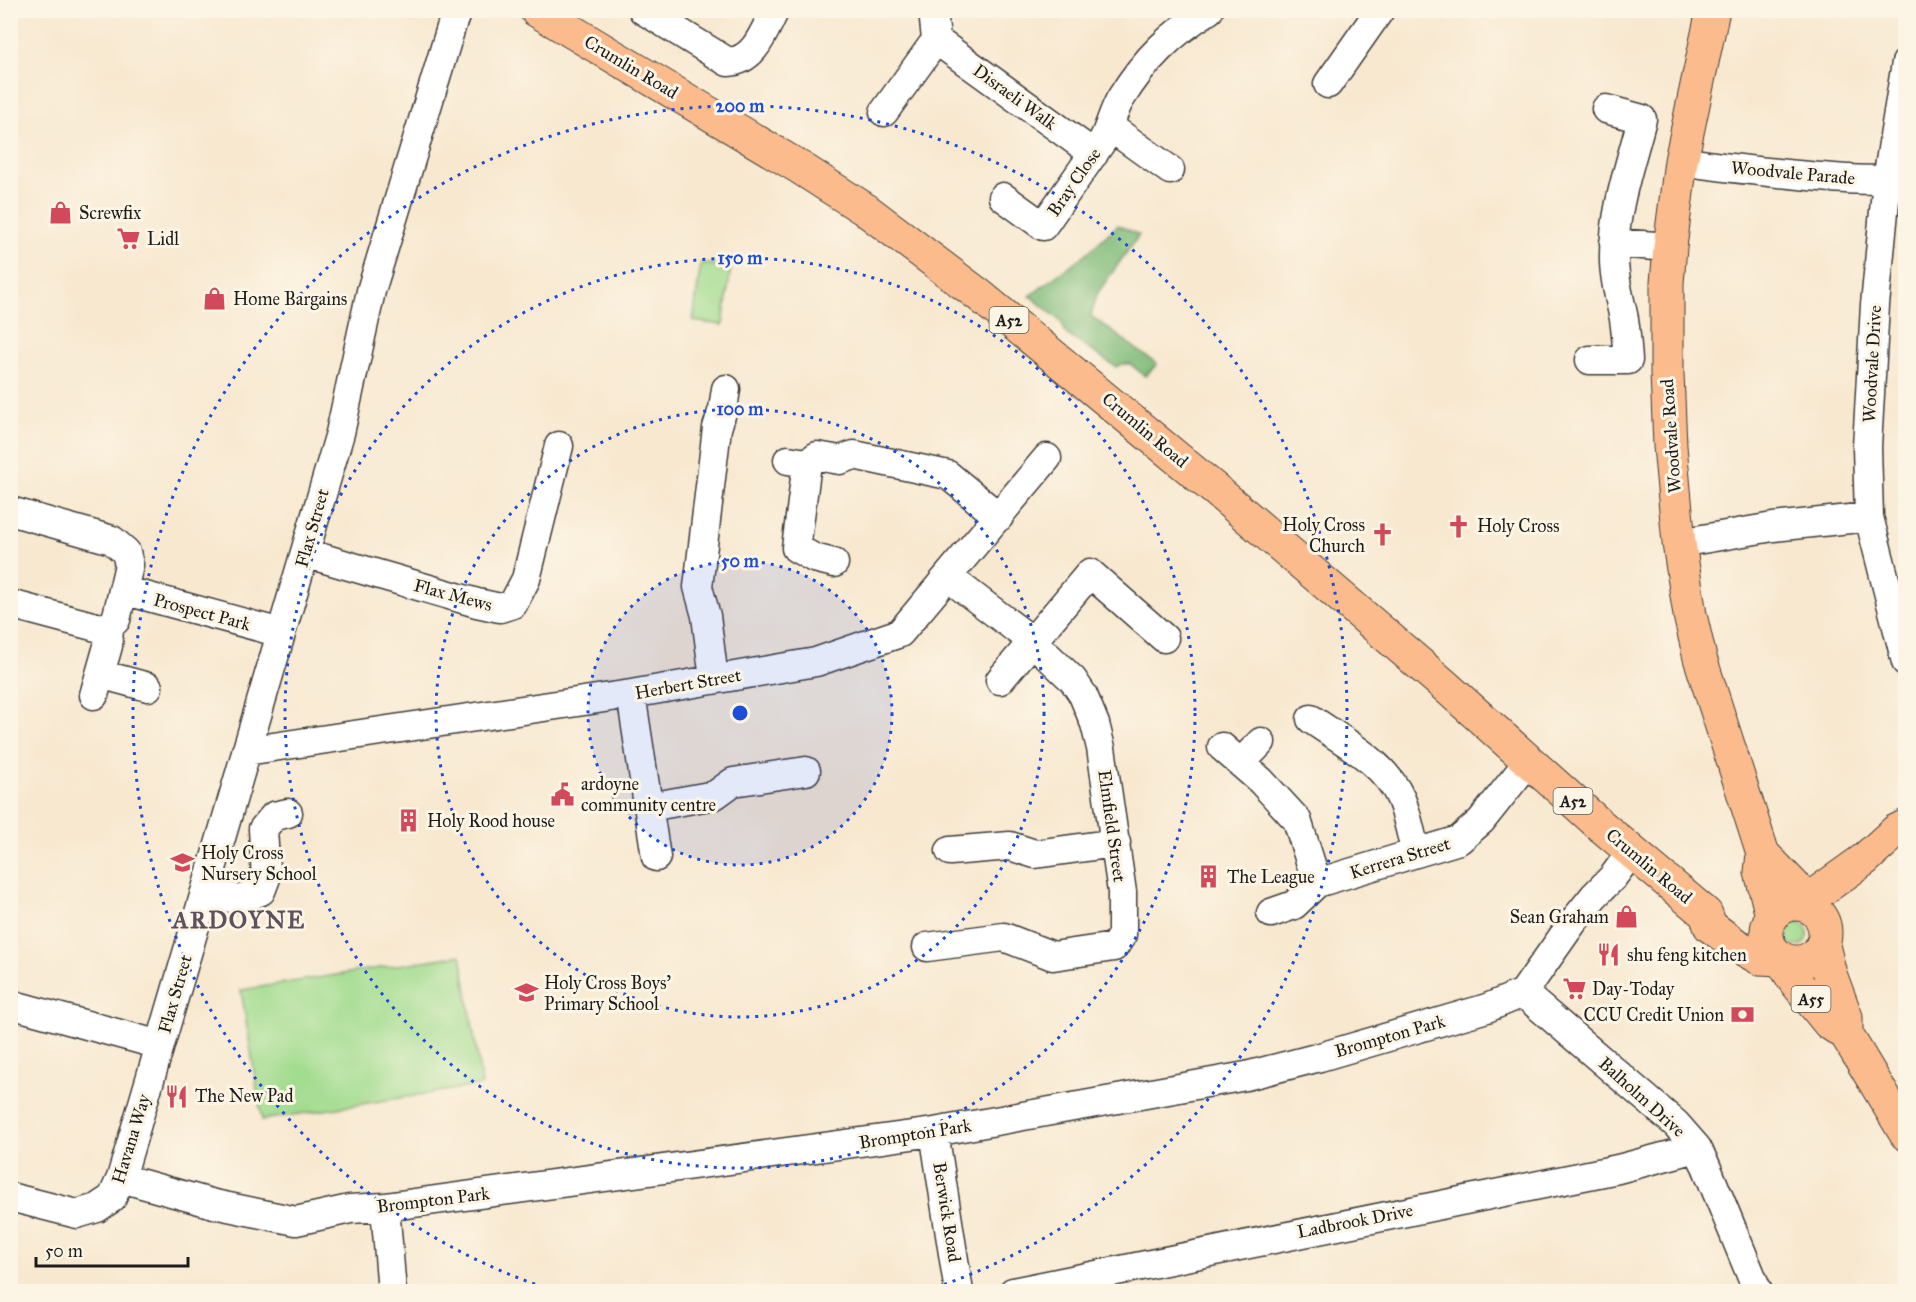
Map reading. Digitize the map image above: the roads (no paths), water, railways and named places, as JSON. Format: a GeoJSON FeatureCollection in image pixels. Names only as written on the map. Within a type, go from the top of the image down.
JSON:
{"type":"FeatureCollection","features":[{"type":"Feature","properties":{"kind":"main road","name":"Crumlin Road"},"geometry":{"type":"LineString","coordinates":[[536,10],[799,167],[866,210],[979,295],[1149,433],[1443,684],[1528,762],[1706,914],[1710,926],[1759,958],[1781,959]]}},
{"type":"Feature","properties":{"kind":"main road","name":"Woodvale Road"},"geometry":{"type":"LineString","coordinates":[[1713,10],[1681,161],[1670,247],[1667,283],[1670,446],[1679,543],[1690,615],[1700,658],[1762,854],[1761,872],[1785,914]]}},
{"type":"Feature","properties":{"kind":"main road"},"geometry":{"type":"LineString","coordinates":[[1785,914],[1865,859],[1896,831],[1905,826]]}},
{"type":"Feature","properties":{"kind":"main road"},"geometry":{"type":"LineString","coordinates":[[1823,942],[1842,895],[1865,859]]}},
{"type":"Feature","properties":{"kind":"main road","name":"A55"},"geometry":{"type":"LineString","coordinates":[[1846,1034],[1846,1017],[1830,974],[1823,942],[1822,921],[1810,908],[1785,914],[1769,947],[1781,959],[1794,980],[1829,1023],[1846,1034],[1903,1126]]}},
{"type":"Feature","properties":{"kind":"main road","name":"Crumlin Road"},"geometry":{"type":"LineString","coordinates":[[1706,914],[1720,916],[1756,929],[1785,914]]}},
{"type":"Feature","properties":{"kind":"main road","name":"A55"},"geometry":{"type":"LineString","coordinates":[[1781,959],[1789,962],[1805,961],[1818,952],[1823,942]]}},
{"type":"Feature","properties":{"kind":"street","name":"Flax Street"},"geometry":{"type":"LineString","coordinates":[[160,1045],[339,433],[370,291],[458,10]]}},
{"type":"Feature","properties":{"kind":"street"},"geometry":{"type":"LineString","coordinates":[[644,10],[728,62],[738,62],[747,57],[753,49],[775,10]]}},
{"type":"Feature","properties":{"kind":"street"},"geometry":{"type":"LineString","coordinates":[[884,112],[936,40],[933,10]]}},
{"type":"Feature","properties":{"kind":"street","name":"Bray Close"},"geometry":{"type":"LineString","coordinates":[[1003,197],[1043,226],[1094,154],[1110,127],[1120,99],[1158,49],[1176,18],[1209,10]]}},
{"type":"Feature","properties":{"kind":"street"},"geometry":{"type":"LineString","coordinates":[[1328,84],[1380,10]]}},
{"type":"Feature","properties":{"kind":"street","name":"Disraeli Walk"},"geometry":{"type":"LineString","coordinates":[[936,40],[1094,154]]}},
{"type":"Feature","properties":{"kind":"street","name":"Woodvale Drive"},"geometry":{"type":"LineString","coordinates":[[1905,63],[1896,178],[1875,305],[1867,447],[1869,517],[1905,662]]}},
{"type":"Feature","properties":{"kind":"street"},"geometry":{"type":"LineString","coordinates":[[1590,360],[1628,360],[1624,317],[1613,262],[1614,243],[1618,216],[1642,119],[1606,109]]}},
{"type":"Feature","properties":{"kind":"street","name":"Bray Close"},"geometry":{"type":"LineString","coordinates":[[1110,127],[1170,170]]}},
{"type":"Feature","properties":{"kind":"street","name":"Woodvale Parade"},"geometry":{"type":"LineString","coordinates":[[1681,161],[1748,171],[1836,178],[1896,178]]}},
{"type":"Feature","properties":{"kind":"street"},"geometry":{"type":"LineString","coordinates":[[1614,243],[1670,247]]}},
{"type":"Feature","properties":{"kind":"street"},"geometry":{"type":"LineString","coordinates":[[714,679],[706,616],[698,587],[717,428],[726,389]]}},
{"type":"Feature","properties":{"kind":"street","name":"Flax Mews"},"geometry":{"type":"LineString","coordinates":[[305,553],[477,603],[500,608],[513,604],[526,579],[559,446]]}},
{"type":"Feature","properties":{"kind":"street"},"geometry":{"type":"LineString","coordinates":[[834,563],[814,558],[796,548],[797,462],[817,456],[840,460],[854,455],[948,475],[999,517]]}},
{"type":"Feature","properties":{"kind":"street","name":"Herbert Street"},"geometry":{"type":"LineString","coordinates":[[246,751],[631,694],[816,662],[900,633],[1047,458]]}},
{"type":"Feature","properties":{"kind":"street"},"geometry":{"type":"LineString","coordinates":[[10,512],[112,540],[126,552],[129,564],[116,620],[109,626],[100,628],[10,603]]}},
{"type":"Feature","properties":{"kind":"street"},"geometry":{"type":"LineString","coordinates":[[1679,543],[1773,527],[1869,517]]}},
{"type":"Feature","properties":{"kind":"street"},"geometry":{"type":"LineString","coordinates":[[1000,680],[1090,573],[1164,638]]}},
{"type":"Feature","properties":{"kind":"street","name":"Elmfield Street"},"geometry":{"type":"LineString","coordinates":[[927,947],[1004,937],[1053,956],[1114,946],[1122,935],[1122,892],[1116,843],[1095,724],[1083,695],[1073,680],[1032,641],[948,576]]}},
{"type":"Feature","properties":{"kind":"street","name":"Prospect Park"},"geometry":{"type":"LineString","coordinates":[[123,590],[281,633]]}},
{"type":"Feature","properties":{"kind":"street"},"geometry":{"type":"LineString","coordinates":[[109,626],[108,646],[97,685],[148,687]]}},
{"type":"Feature","properties":{"kind":"street"},"geometry":{"type":"LineString","coordinates":[[631,694],[656,857]]}},
{"type":"Feature","properties":{"kind":"street"},"geometry":{"type":"LineString","coordinates":[[1311,719],[1373,763],[1375,780],[1401,799],[1416,854]]}},
{"type":"Feature","properties":{"kind":"street"},"geometry":{"type":"LineString","coordinates":[[1261,742],[1231,755],[1261,781],[1297,820],[1308,853],[1314,886],[1294,905],[1271,913]]}},
{"type":"Feature","properties":{"kind":"street","name":"Kerrera Street"},"geometry":{"type":"LineString","coordinates":[[1314,886],[1459,840],[1481,821],[1528,762]]}},
{"type":"Feature","properties":{"kind":"street"},"geometry":{"type":"LineString","coordinates":[[649,807],[715,795],[733,782],[806,771]]}},
{"type":"Feature","properties":{"kind":"street"},"geometry":{"type":"LineString","coordinates":[[204,895],[241,899],[261,891],[266,878],[263,829],[274,816],[288,813]]}},
{"type":"Feature","properties":{"kind":"street"},"geometry":{"type":"LineString","coordinates":[[950,851],[1010,846],[1035,854],[1116,843]]}},
{"type":"Feature","properties":{"kind":"street"},"geometry":{"type":"LineString","coordinates":[[1523,993],[1573,922],[1613,877],[1632,851]]}},
{"type":"Feature","properties":{"kind":"street","name":"Brompton Park"},"geometry":{"type":"LineString","coordinates":[[121,1178],[214,1204],[296,1221],[350,1209],[385,1207],[934,1132],[1246,1076],[1320,1057],[1487,1008],[1523,993]]}},
{"type":"Feature","properties":{"kind":"street","name":"Balholm Drive"},"geometry":{"type":"LineString","coordinates":[[1523,993],[1676,1124],[1697,1148],[1758,1292]]}},
{"type":"Feature","properties":{"kind":"street"},"geometry":{"type":"LineString","coordinates":[[10,1004],[160,1045]]}},
{"type":"Feature","properties":{"kind":"street","name":"Havana Way"},"geometry":{"type":"LineString","coordinates":[[10,1197],[77,1214],[97,1208],[112,1198],[121,1178],[160,1045]]}},
{"type":"Feature","properties":{"kind":"street","name":"Berwick Road"},"geometry":{"type":"LineString","coordinates":[[934,1132],[959,1292]]}},
{"type":"Feature","properties":{"kind":"street","name":"Ladbrook Drive"},"geometry":{"type":"LineString","coordinates":[[1013,1292],[1618,1169],[1697,1148]]}},
{"type":"Feature","properties":{"kind":"street"},"geometry":{"type":"LineString","coordinates":[[385,1207],[392,1292]]}},
{"type":"Feature","properties":{"kind":"place","name":"Screwfix"},"geometry":{"type":"Point","coordinates":[61,213]}},
{"type":"Feature","properties":{"kind":"place","name":"Lidl"},"geometry":{"type":"Point","coordinates":[129,239]}},
{"type":"Feature","properties":{"kind":"place","name":"Home Bargains"},"geometry":{"type":"Point","coordinates":[215,299]}},
{"type":"Feature","properties":{"kind":"place","name":"Holy Cross"},"geometry":{"type":"Point","coordinates":[1459,526]}},
{"type":"Feature","properties":{"kind":"place","name":"Holy Cross Church"},"geometry":{"type":"Point","coordinates":[1383,535]}},
{"type":"Feature","properties":{"kind":"place","name":"ardoyne community centre"},"geometry":{"type":"Point","coordinates":[563,794]}},
{"type":"Feature","properties":{"kind":"place","name":"Holy Rood house"},"geometry":{"type":"Point","coordinates":[409,821]}},
{"type":"Feature","properties":{"kind":"place","name":"Holy Cross Nursery School"},"geometry":{"type":"Point","coordinates":[183,863]}},
{"type":"Feature","properties":{"kind":"place","name":"The League"},"geometry":{"type":"Point","coordinates":[1209,877]}},
{"type":"Feature","properties":{"kind":"place","name":"Sean Graham"},"geometry":{"type":"Point","coordinates":[1627,917]}},
{"type":"Feature","properties":{"kind":"place","name":"shu feng kitchen"},"geometry":{"type":"Point","coordinates":[1609,955]}},
{"type":"Feature","properties":{"kind":"place","name":"Day-Today"},"geometry":{"type":"Point","coordinates":[1574,989]}},
{"type":"Feature","properties":{"kind":"place","name":"Holy Cross Boys' Primary School"},"geometry":{"type":"Point","coordinates":[526,993]}},
{"type":"Feature","properties":{"kind":"place","name":"CCU Credit Union"},"geometry":{"type":"Point","coordinates":[1742,1015]}},
{"type":"Feature","properties":{"kind":"place","name":"The New Pad"},"geometry":{"type":"Point","coordinates":[177,1096]}},
{"type":"Feature","properties":{"kind":"district","name":"ARDOYNE"},"geometry":{"type":"Point","coordinates":[239,920]}}]}
